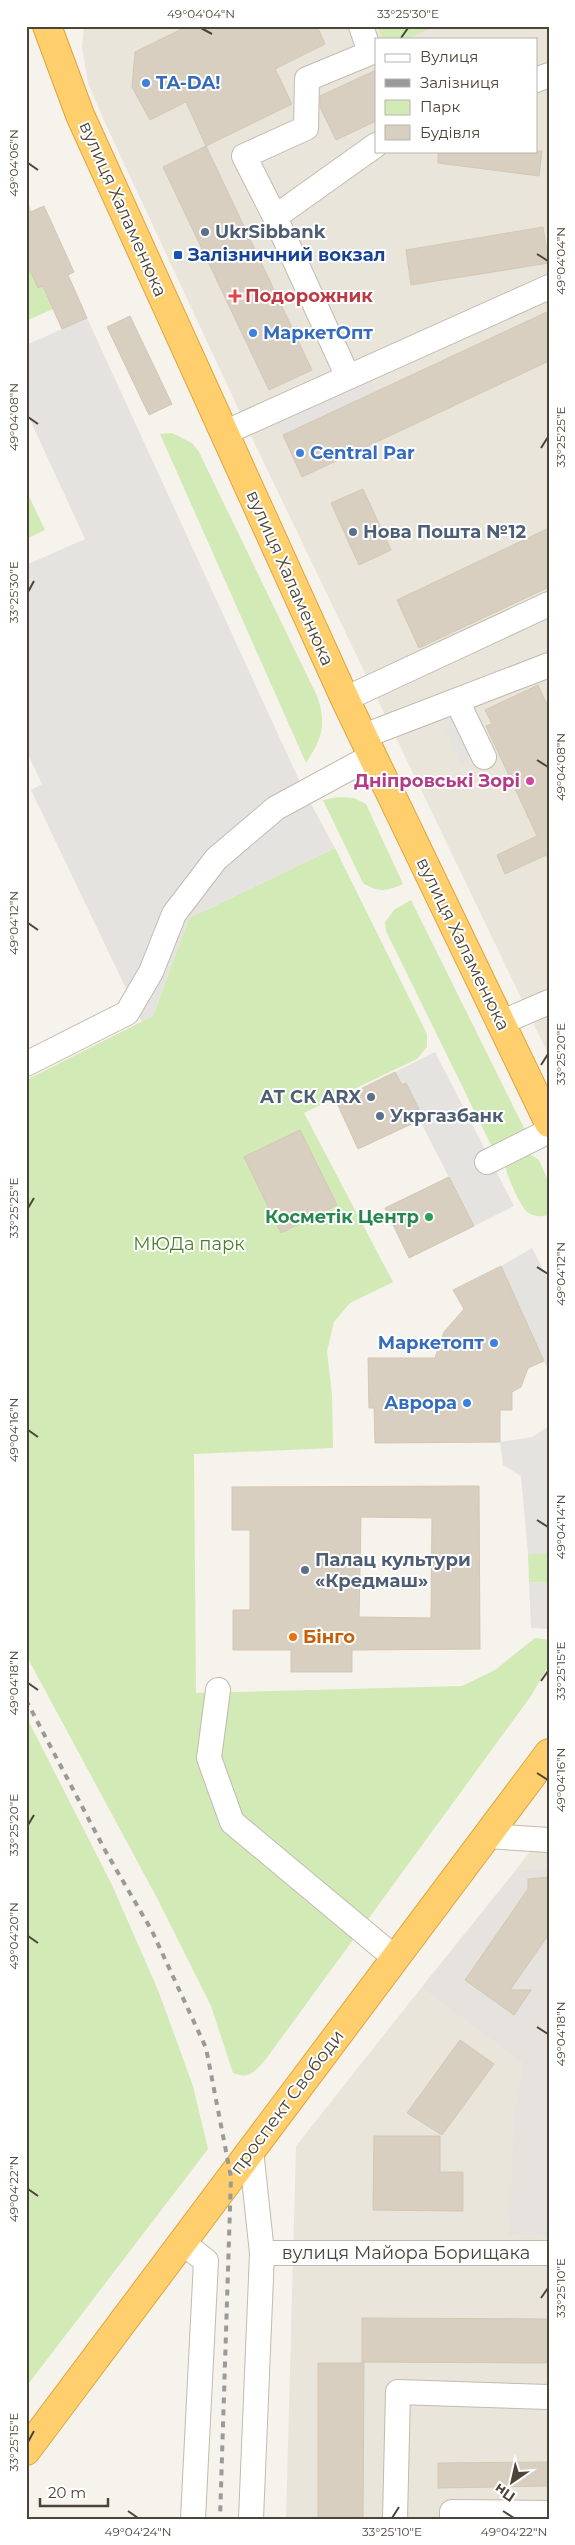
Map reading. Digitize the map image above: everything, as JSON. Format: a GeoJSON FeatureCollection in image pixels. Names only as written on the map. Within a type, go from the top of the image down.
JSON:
{"type":"FeatureCollection","features":[{"type":"Feature","properties":{"kind":"highway","name":"вулиця Халаменюка"},"geometry":{"type":"LineString","coordinates":[[47,26],[80,115],[345,699],[549,1123]]}},
{"type":"Feature","properties":{"kind":"highway","name":"проспект Свободи"},"geometry":{"type":"LineString","coordinates":[[26,2451],[549,1753]]}},
{"type":"Feature","properties":{"kind":"street"},"geometry":{"type":"LineString","coordinates":[[348,377],[275,217],[244,156],[306,128],[307,79],[370,53],[361,26]]}},
{"type":"Feature","properties":{"kind":"street"},"geometry":{"type":"LineString","coordinates":[[275,217],[375,147]]}},
{"type":"Feature","properties":{"kind":"street"},"geometry":{"type":"LineString","coordinates":[[224,433],[549,287]]}},
{"type":"Feature","properties":{"kind":"street"},"geometry":{"type":"LineString","coordinates":[[345,699],[549,604]]}},
{"type":"Feature","properties":{"kind":"street"},"geometry":{"type":"LineString","coordinates":[[26,1064],[127,1013],[151,972],[174,914],[216,859],[276,808],[368,746],[457,701],[549,665]]}},
{"type":"Feature","properties":{"kind":"street"},"geometry":{"type":"LineString","coordinates":[[457,701],[484,757]]}},
{"type":"Feature","properties":{"kind":"street"},"geometry":{"type":"LineString","coordinates":[[500,1023],[549,1002]]}},
{"type":"Feature","properties":{"kind":"street"},"geometry":{"type":"LineString","coordinates":[[488,1162],[549,1130]]}},
{"type":"Feature","properties":{"kind":"street"},"geometry":{"type":"LineString","coordinates":[[218,1690],[209,1758],[232,1822],[395,1958]]}},
{"type":"Feature","properties":{"kind":"street"},"geometry":{"type":"LineString","coordinates":[[486,1836],[549,1840]]}},
{"type":"Feature","properties":{"kind":"street"},"geometry":{"type":"LineString","coordinates":[[251,2150],[262,2253],[251,2519]]}},
{"type":"Feature","properties":{"kind":"street"},"geometry":{"type":"LineString","coordinates":[[182,2242],[206,2261],[192,2519]]}},
{"type":"Feature","properties":{"kind":"street","name":"вулиця Майора Борищака"},"geometry":{"type":"LineString","coordinates":[[262,2253],[549,2253]]}},
{"type":"Feature","properties":{"kind":"street"},"geometry":{"type":"LineString","coordinates":[[395,2519],[398,2392],[549,2397]]}},
{"type":"Feature","properties":{"kind":"street"},"geometry":{"type":"LineString","coordinates":[[452,2519],[452,2512],[549,2513]]}},
{"type":"Feature","properties":{"kind":"shaded area"},"geometry":{"type":"Polygon","coordinates":[[[84,26],[549,26],[549,1056],[252,438],[88,83],[82,47],[84,26]]]}},
{"type":"Feature","properties":{"kind":"shaded area"},"geometry":{"type":"Polygon","coordinates":[[[87,318],[305,793],[335,848],[189,918],[153,1016],[142,1022],[31,790],[42,784],[26,750],[26,565],[85,539],[26,411],[26,345],[87,318]]]}},
{"type":"Feature","properties":{"kind":"shaded area"},"geometry":{"type":"Polygon","coordinates":[[[366,369],[376,392],[283,435],[271,412],[366,369]]]}},
{"type":"Feature","properties":{"kind":"shaded area"},"geometry":{"type":"Polygon","coordinates":[[[464,715],[482,753],[461,763],[443,725],[464,715]]]}},
{"type":"Feature","properties":{"kind":"shaded area"},"geometry":{"type":"Polygon","coordinates":[[[435,1052],[514,1206],[474,1226],[415,1111],[419,1108],[406,1083],[402,1085],[395,1072],[435,1052]]]}},
{"type":"Feature","properties":{"kind":"shaded area"},"geometry":{"type":"Polygon","coordinates":[[[532,1248],[549,1281],[549,1372],[501,1266],[532,1248]]]}},
{"type":"Feature","properties":{"kind":"shaded area"},"geometry":{"type":"Polygon","coordinates":[[[549,1426],[549,1554],[528,1554],[521,1476],[503,1465],[500,1442],[532,1437],[549,1426]]]}},
{"type":"Feature","properties":{"kind":"shaded area"},"geometry":{"type":"Polygon","coordinates":[[[529,1582],[549,1583],[549,1629],[531,1628],[529,1582]]]}},
{"type":"Feature","properties":{"kind":"shaded area"},"geometry":{"type":"Polygon","coordinates":[[[549,1827],[549,1867],[515,1871],[549,1827]]]}},
{"type":"Feature","properties":{"kind":"shaded area"},"geometry":{"type":"Polygon","coordinates":[[[549,1867],[549,2236],[509,2235],[514,2109],[523,2064],[421,1988],[515,1871],[549,1867]]]}},
{"type":"Feature","properties":{"kind":"shaded area"},"geometry":{"type":"Polygon","coordinates":[[[421,1988],[523,2064],[514,2109],[510,2235],[549,2236],[549,2519],[286,2519],[296,2146],[421,1988]]]}},
{"type":"Feature","properties":{"kind":"green space"},"geometry":{"type":"Polygon","coordinates":[[[378,26],[435,26],[410,38],[382,38],[378,26]]]}},
{"type":"Feature","properties":{"kind":"green space"},"geometry":{"type":"Polygon","coordinates":[[[26,199],[73,300],[26,321],[26,199]]]}},
{"type":"Feature","properties":{"kind":"green space"},"geometry":{"type":"Polygon","coordinates":[[[172,433],[192,443],[199,452],[317,696],[322,715],[321,731],[316,746],[306,763],[160,434],[172,433]]]}},
{"type":"Feature","properties":{"kind":"green space"},"geometry":{"type":"Polygon","coordinates":[[[26,490],[45,530],[26,539],[26,490]]]}},
{"type":"Feature","properties":{"kind":"green space"},"geometry":{"type":"Polygon","coordinates":[[[338,797],[354,798],[366,804],[403,884],[378,890],[363,883],[323,800],[338,797]]]}},
{"type":"Feature","properties":{"kind":"green space","name":"МЮДа парк"},"geometry":{"type":"Polygon","coordinates":[[[335,848],[427,1034],[427,1047],[417,1059],[304,1113],[393,1282],[350,1303],[334,1322],[327,1351],[332,1395],[333,1448],[194,1454],[196,1693],[462,1686],[495,1670],[535,1638],[549,1640],[549,1665],[531,1696],[266,2059],[252,2073],[239,2075],[233,2073],[211,2006],[156,1896],[26,1655],[26,1080],[153,1016],[189,918],[335,848]]]}},
{"type":"Feature","properties":{"kind":"green space"},"geometry":{"type":"Polygon","coordinates":[[[411,900],[525,1130],[499,1148],[491,1145],[386,931],[385,922],[394,910],[411,900]]]}},
{"type":"Feature","properties":{"kind":"green space"},"geometry":{"type":"Polygon","coordinates":[[[525,1151],[539,1160],[549,1183],[549,1215],[537,1216],[526,1211],[519,1201],[509,1178],[504,1159],[525,1151]]]}},
{"type":"Feature","properties":{"kind":"green space"},"geometry":{"type":"Polygon","coordinates":[[[528,1554],[549,1554],[549,1583],[529,1582],[528,1554]]]}},
{"type":"Feature","properties":{"kind":"green space"},"geometry":{"type":"Polygon","coordinates":[[[26,1716],[112,1885],[158,1990],[193,2086],[208,2149],[26,2387],[26,1716]]]}},
{"type":"Feature","properties":{"kind":"building"},"geometry":{"type":"Polygon","coordinates":[[[188,26],[317,26],[325,44],[275,69],[292,104],[206,146],[186,102],[150,120],[132,87],[135,52],[188,26]]]}},
{"type":"Feature","properties":{"kind":"building"},"geometry":{"type":"Polygon","coordinates":[[[375,70],[375,121],[336,140],[320,107],[320,96],[375,70]]]}},
{"type":"Feature","properties":{"kind":"building"},"geometry":{"type":"Polygon","coordinates":[[[206,146],[312,370],[269,390],[163,167],[206,146]]]}},
{"type":"Feature","properties":{"kind":"building"},"geometry":{"type":"Polygon","coordinates":[[[542,151],[539,176],[438,163],[438,152],[542,151]]]}},
{"type":"Feature","properties":{"kind":"building"},"geometry":{"type":"Polygon","coordinates":[[[44,206],[74,272],[68,275],[87,318],[62,329],[43,286],[38,288],[26,262],[26,214],[44,206]]]}},
{"type":"Feature","properties":{"kind":"building"},"geometry":{"type":"Polygon","coordinates":[[[543,227],[549,263],[411,285],[406,250],[543,227]]]}},
{"type":"Feature","properties":{"kind":"building"},"geometry":{"type":"Polygon","coordinates":[[[549,311],[549,361],[302,477],[283,435],[549,311]]]}},
{"type":"Feature","properties":{"kind":"building"},"geometry":{"type":"Polygon","coordinates":[[[130,316],[172,404],[149,415],[107,327],[130,316]]]}},
{"type":"Feature","properties":{"kind":"building"},"geometry":{"type":"Polygon","coordinates":[[[363,489],[391,550],[359,565],[331,503],[363,489]]]}},
{"type":"Feature","properties":{"kind":"building"},"geometry":{"type":"Polygon","coordinates":[[[549,528],[549,587],[419,648],[397,600],[549,528]]]}},
{"type":"Feature","properties":{"kind":"building","name":"Дніпровські Зорі"},"geometry":{"type":"Polygon","coordinates":[[[538,685],[549,709],[549,861],[546,855],[505,874],[497,855],[537,836],[486,726],[492,724],[485,710],[538,685]]]}},
{"type":"Feature","properties":{"kind":"building","name":"Укргазбанк"},"geometry":{"type":"Polygon","coordinates":[[[395,1072],[402,1085],[406,1083],[419,1109],[415,1111],[420,1120],[358,1149],[336,1101],[395,1072]]]}},
{"type":"Feature","properties":{"kind":"building"},"geometry":{"type":"Polygon","coordinates":[[[300,1130],[337,1205],[281,1233],[244,1157],[300,1130]]]}},
{"type":"Feature","properties":{"kind":"building","name":"Косметік Центр"},"geometry":{"type":"Polygon","coordinates":[[[449,1177],[474,1226],[409,1258],[385,1208],[449,1177]]]}},
{"type":"Feature","properties":{"kind":"building"},"geometry":{"type":"Polygon","coordinates":[[[501,1266],[544,1361],[528,1368],[521,1387],[512,1392],[512,1410],[500,1410],[500,1442],[375,1443],[374,1408],[369,1408],[368,1358],[435,1358],[444,1332],[464,1309],[453,1290],[501,1266]]]}},
{"type":"Feature","properties":{"kind":"building","name":"Палац культури «Кредмаш»"},"geometry":{"type":"Polygon","coordinates":[[[479,1486],[480,1649],[352,1650],[352,1672],[291,1672],[291,1650],[233,1650],[233,1610],[250,1610],[250,1530],[232,1530],[232,1487],[479,1486]],[[361,1517],[359,1617],[431,1618],[432,1518],[361,1517]]]}},
{"type":"Feature","properties":{"kind":"building"},"geometry":{"type":"Polygon","coordinates":[[[549,1877],[549,1934],[510,1990],[531,1990],[514,2015],[465,1980],[528,1889],[528,1879],[549,1877]]]}},
{"type":"Feature","properties":{"kind":"building"},"geometry":{"type":"Polygon","coordinates":[[[460,2040],[494,2064],[442,2135],[407,2113],[460,2040]]]}},
{"type":"Feature","properties":{"kind":"building"},"geometry":{"type":"Polygon","coordinates":[[[374,2136],[440,2136],[440,2172],[463,2172],[463,2211],[373,2210],[374,2136]]]}},
{"type":"Feature","properties":{"kind":"building"},"geometry":{"type":"Polygon","coordinates":[[[362,2318],[549,2319],[549,2363],[362,2362],[362,2318]]]}},
{"type":"Feature","properties":{"kind":"building"},"geometry":{"type":"Polygon","coordinates":[[[318,2363],[364,2363],[363,2519],[318,2519],[318,2363]]]}},
{"type":"Feature","properties":{"kind":"building"},"geometry":{"type":"Polygon","coordinates":[[[549,2462],[549,2486],[438,2488],[438,2463],[549,2462]]]}},
{"type":"Feature","properties":{"kind":"railway"},"geometry":{"type":"LineString","coordinates":[[26,1700],[106,1852],[152,1931],[206,2048],[231,2177],[220,2519]]}},
{"type":"Feature","properties":{"kind":"place","name":"TA-DA!"},"geometry":{"type":"Point","coordinates":[146,83]}},
{"type":"Feature","properties":{"kind":"place","name":"UkrSibbank"},"geometry":{"type":"Point","coordinates":[205,232]}},
{"type":"Feature","properties":{"kind":"place","name":"Залізничний вокзал"},"geometry":{"type":"Point","coordinates":[178,255]}},
{"type":"Feature","properties":{"kind":"place","name":"Подорожник"},"geometry":{"type":"Point","coordinates":[235,296]}},
{"type":"Feature","properties":{"kind":"place","name":"МаркетОпт"},"geometry":{"type":"Point","coordinates":[253,333]}},
{"type":"Feature","properties":{"kind":"place","name":"Central Par"},"geometry":{"type":"Point","coordinates":[300,453]}},
{"type":"Feature","properties":{"kind":"place","name":"Нова Пошта №12"},"geometry":{"type":"Point","coordinates":[353,532]}},
{"type":"Feature","properties":{"kind":"place","name":"Дніпровські Зорі"},"geometry":{"type":"Point","coordinates":[530,781]}},
{"type":"Feature","properties":{"kind":"place","name":"АТ СК ARX"},"geometry":{"type":"Point","coordinates":[371,1097]}},
{"type":"Feature","properties":{"kind":"place","name":"Укргазбанк"},"geometry":{"type":"Point","coordinates":[380,1116]}},
{"type":"Feature","properties":{"kind":"place","name":"Косметік Центр"},"geometry":{"type":"Point","coordinates":[429,1217]}},
{"type":"Feature","properties":{"kind":"place","name":"Маркетопт"},"geometry":{"type":"Point","coordinates":[494,1343]}},
{"type":"Feature","properties":{"kind":"place","name":"Аврора"},"geometry":{"type":"Point","coordinates":[467,1403]}},
{"type":"Feature","properties":{"kind":"place","name":"Палац культури «Кредмаш»"},"geometry":{"type":"Point","coordinates":[305,1570]}},
{"type":"Feature","properties":{"kind":"place","name":"Бінго"},"geometry":{"type":"Point","coordinates":[293,1637]}}]}
